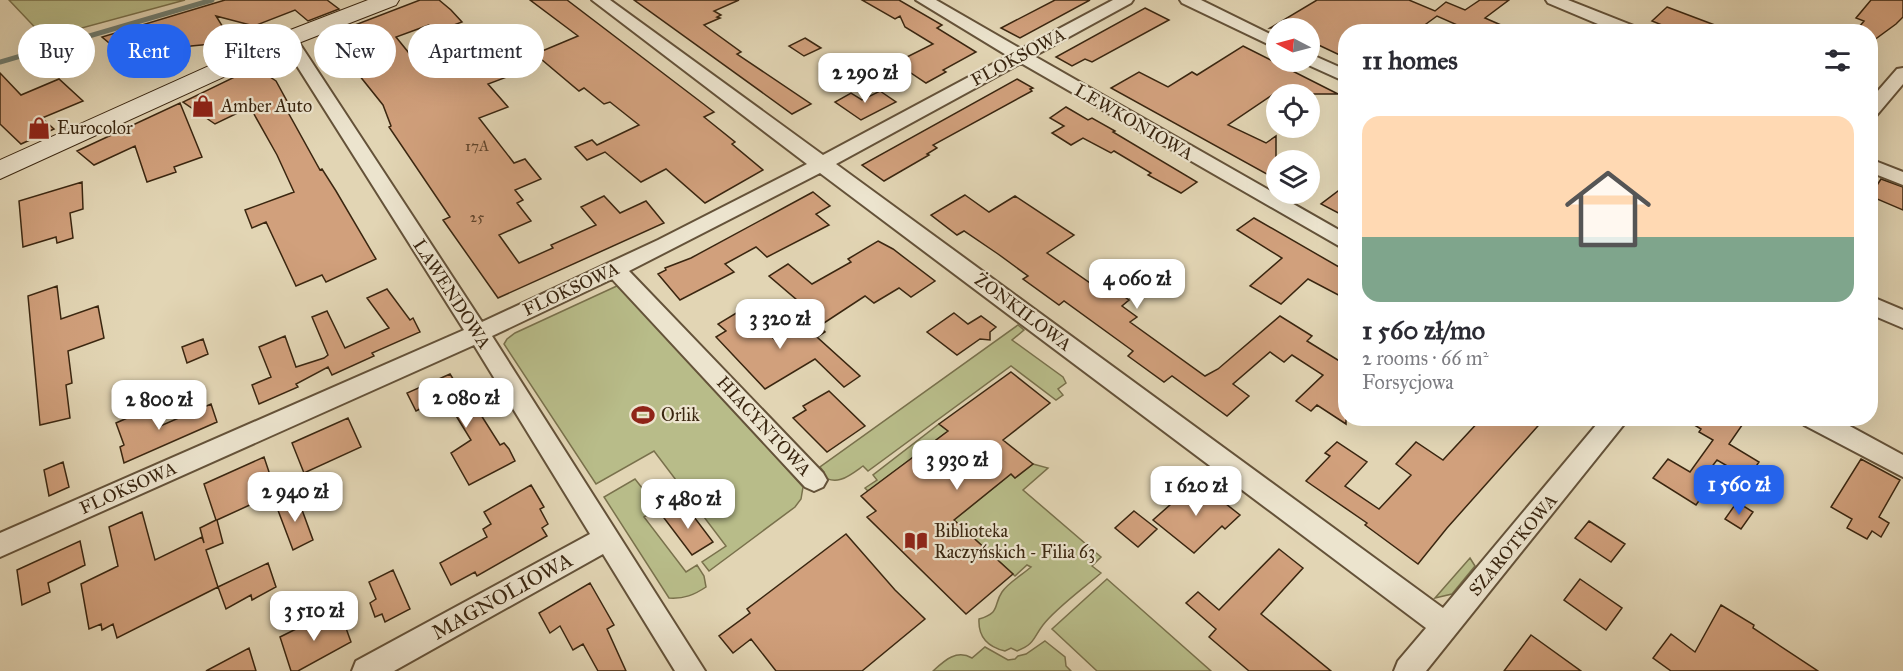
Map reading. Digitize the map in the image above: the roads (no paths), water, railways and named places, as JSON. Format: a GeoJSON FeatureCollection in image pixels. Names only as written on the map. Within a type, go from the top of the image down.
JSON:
{"type":"FeatureCollection","features":[{"type":"Feature","properties":{"kind":"street"},"geometry":{"type":"LineString","coordinates":[[302,34],[388,0]]}},
{"type":"Feature","properties":{"kind":"street","name":"ŻONKILOWA"},"geometry":{"type":"LineString","coordinates":[[600,0],[1445,626]]}},
{"type":"Feature","properties":{"kind":"street","name":"LEWKONIOWA"},"geometry":{"type":"LineString","coordinates":[[924,0],[1338,238]]}},
{"type":"Feature","properties":{"kind":"street","name":"FLOKSOWA"},"geometry":{"type":"LineString","coordinates":[[0,544],[478,333],[614,268],[823,163],[1125,0]]}},
{"type":"Feature","properties":{"kind":"street"},"geometry":{"type":"LineString","coordinates":[[1188,0],[1266,38]]}},
{"type":"Feature","properties":{"kind":"street"},"geometry":{"type":"LineString","coordinates":[[1554,0],[1612,24]]}},
{"type":"Feature","properties":{"kind":"street","name":"LAWENDOWA"},"geometry":{"type":"LineString","coordinates":[[302,61],[478,333],[690,671]]}},
{"type":"Feature","properties":{"kind":"street"},"geometry":{"type":"LineString","coordinates":[[1320,64],[1338,73]]}},
{"type":"Feature","properties":{"kind":"street"},"geometry":{"type":"LineString","coordinates":[[1878,103],[1903,73]]}},
{"type":"Feature","properties":{"kind":"street"},"geometry":{"type":"LineString","coordinates":[[0,170],[203,78]]}},
{"type":"Feature","properties":{"kind":"street"},"geometry":{"type":"LineString","coordinates":[[1878,168],[1903,178]]}},
{"type":"Feature","properties":{"kind":"street","name":"HIACYNTOWA"},"geometry":{"type":"LineString","coordinates":[[614,268],[814,480]]}},
{"type":"Feature","properties":{"kind":"street"},"geometry":{"type":"LineString","coordinates":[[1878,308],[1903,320]]}},
{"type":"Feature","properties":{"kind":"street","name":"SZAROTKOWA"},"geometry":{"type":"LineString","coordinates":[[1408,671],[1610,426]]}},
{"type":"Feature","properties":{"kind":"street"},"geometry":{"type":"LineString","coordinates":[[1828,426],[1903,467]]}},
{"type":"Feature","properties":{"kind":"street","name":"MAGNOLIOWA"},"geometry":{"type":"LineString","coordinates":[[366,671],[606,539]]}},
{"type":"Feature","properties":{"kind":"waterway"},"geometry":{"type":"LineString","coordinates":[[0,62],[212,0]]}},
{"type":"Feature","properties":{"kind":"place","name":"Amber Auto"},"geometry":{"type":"Point","coordinates":[203,106]}},
{"type":"Feature","properties":{"kind":"place","name":"Eurocolor"},"geometry":{"type":"Point","coordinates":[39,128]}},
{"type":"Feature","properties":{"kind":"place","name":"Orlik"},"geometry":{"type":"Point","coordinates":[643,415]}},
{"type":"Feature","properties":{"kind":"place","name":"Biblioteka Raczyńskich - Filia 63"},"geometry":{"type":"Point","coordinates":[916,541]}}]}
